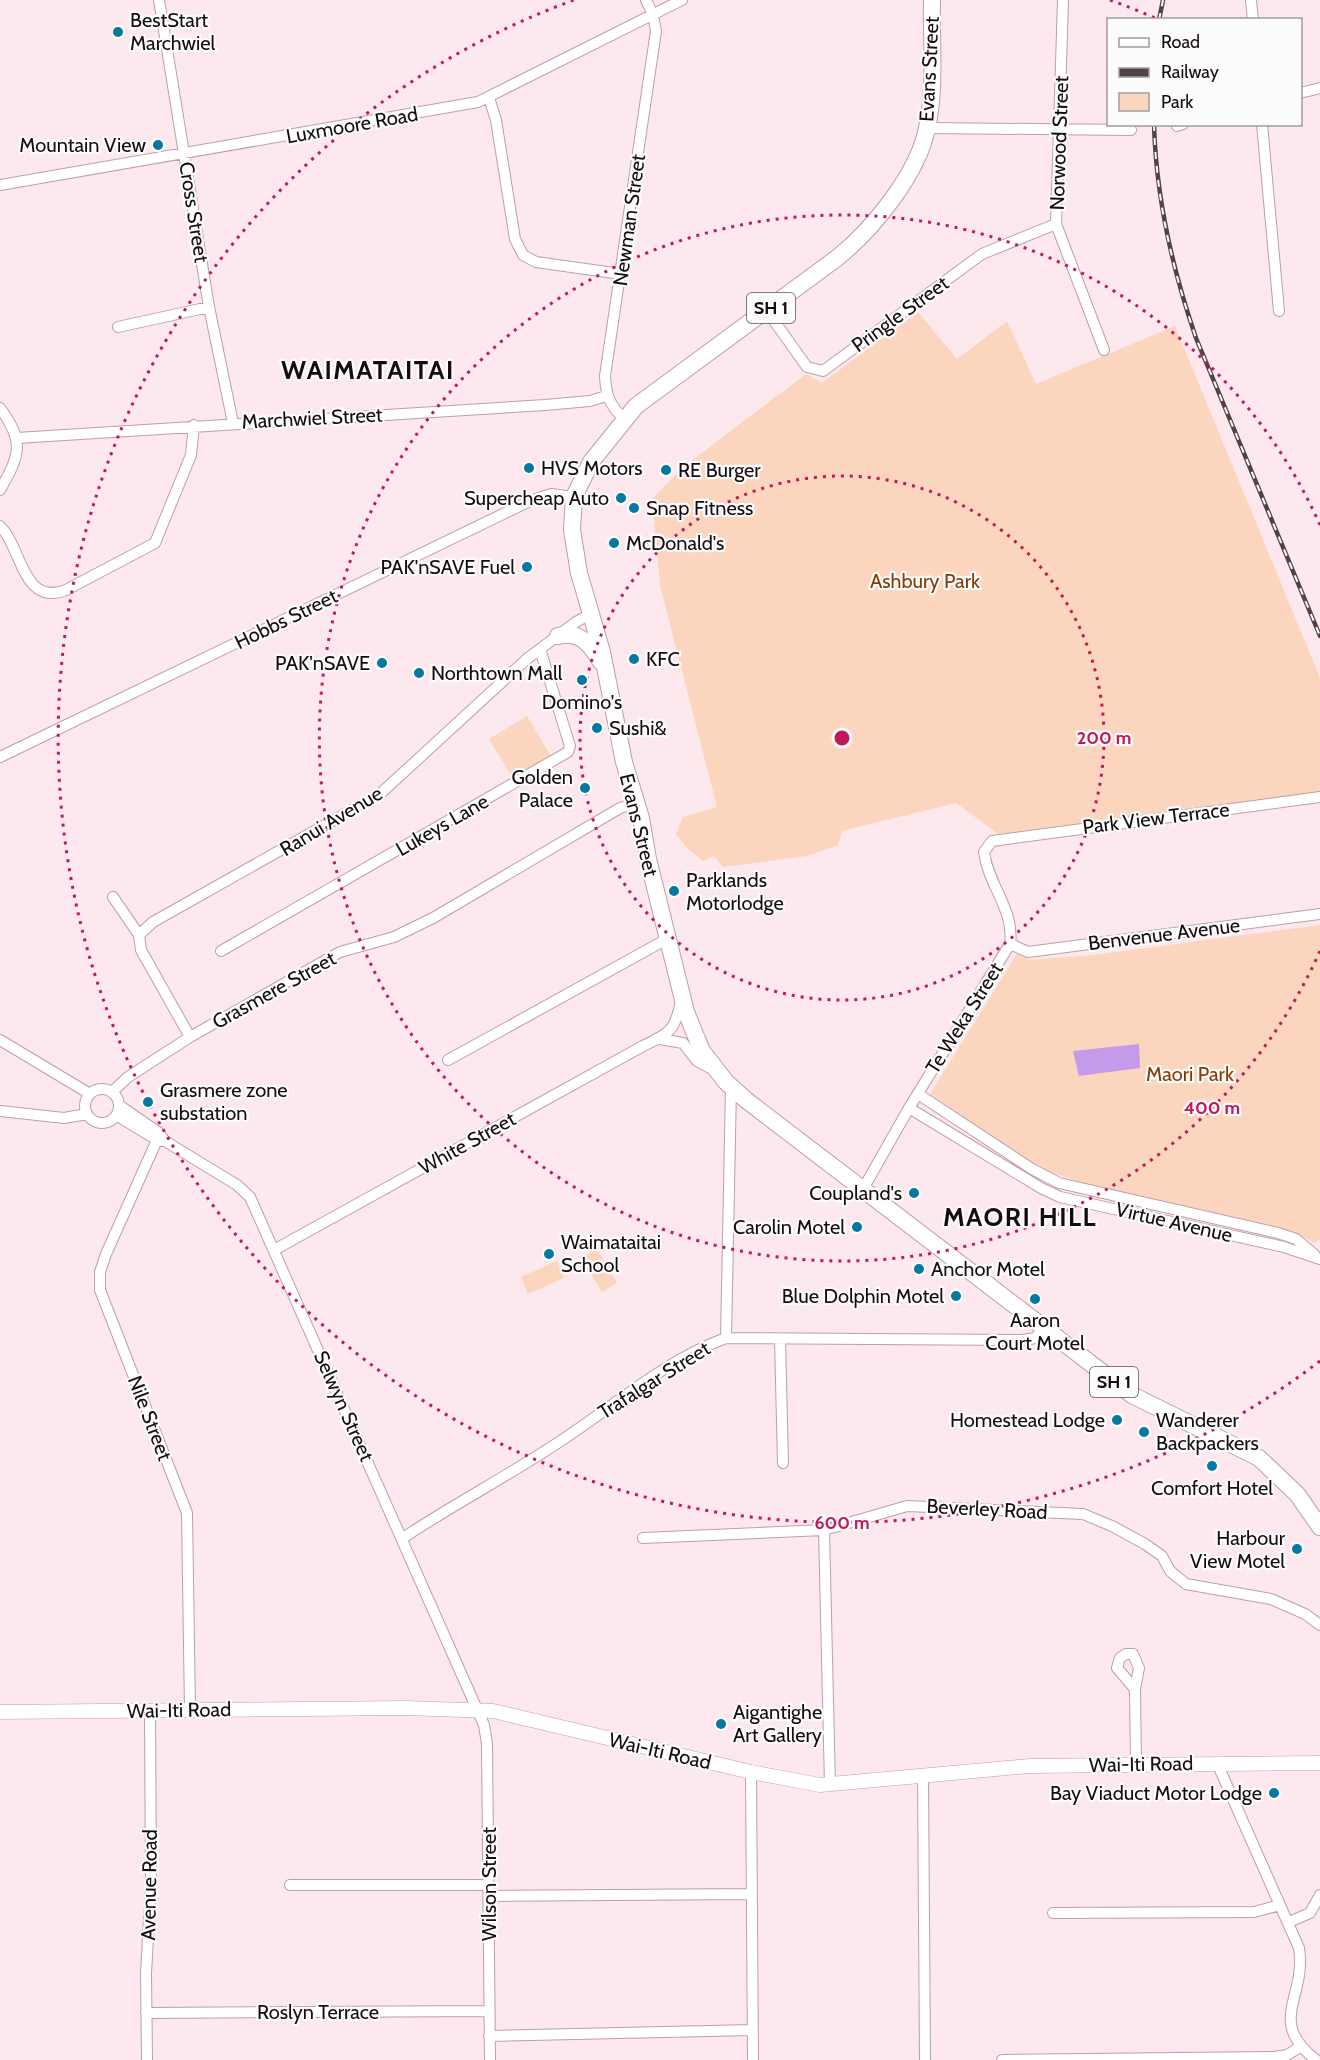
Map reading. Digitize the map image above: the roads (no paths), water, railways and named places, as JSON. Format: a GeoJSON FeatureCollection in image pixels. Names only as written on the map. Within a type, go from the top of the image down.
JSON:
{"type":"FeatureCollection","features":[{"type":"Feature","properties":{"kind":"highway","name":"Evans Street"},"geometry":{"type":"LineString","coordinates":[[932,0],[927,128],[912,165],[867,231],[843,254],[652,393],[624,419],[600,454],[591,462],[574,497],[573,539],[590,614],[598,635],[667,939],[695,1039],[731,1087],[1044,1329],[1143,1402],[1259,1458],[1298,1494],[1320,1527]]}},
{"type":"Feature","properties":{"kind":"highway"},"geometry":{"type":"LineString","coordinates":[[558,636],[566,634],[580,636],[593,648],[603,665]]}},
{"type":"Feature","properties":{"kind":"main road","name":"Wai-Iti Road"},"geometry":{"type":"LineString","coordinates":[[0,1712],[442,1708],[478,1710],[500,1713],[751,1772],[806,1783],[830,1785],[1030,1766],[1320,1763]]}},
{"type":"Feature","properties":{"kind":"street","name":"Cross Street"},"geometry":{"type":"LineString","coordinates":[[159,0],[209,307],[233,423]]}},
{"type":"Feature","properties":{"kind":"street"},"geometry":{"type":"LineString","coordinates":[[646,0],[653,15]]}},
{"type":"Feature","properties":{"kind":"street","name":"Luxmoore Road"},"geometry":{"type":"LineString","coordinates":[[0,185],[449,109],[489,98],[682,0]]}},
{"type":"Feature","properties":{"kind":"street","name":"Norwood Street"},"geometry":{"type":"LineString","coordinates":[[1063,0],[1061,130],[1056,224],[1104,350]]}},
{"type":"Feature","properties":{"kind":"street"},"geometry":{"type":"LineString","coordinates":[[1251,0],[1253,18]]}},
{"type":"Feature","properties":{"kind":"street","name":"Newman Street"},"geometry":{"type":"LineString","coordinates":[[606,396],[605,376],[656,31],[653,15]]}},
{"type":"Feature","properties":{"kind":"street"},"geometry":{"type":"LineString","coordinates":[[1302,92],[1320,88]]}},
{"type":"Feature","properties":{"kind":"street"},"geometry":{"type":"LineString","coordinates":[[489,98],[496,120],[515,239],[523,255],[536,262],[621,274]]}},
{"type":"Feature","properties":{"kind":"street"},"geometry":{"type":"LineString","coordinates":[[1262,126],[1279,311]]}},
{"type":"Feature","properties":{"kind":"street"},"geometry":{"type":"LineString","coordinates":[[927,128],[1131,130]]}},
{"type":"Feature","properties":{"kind":"street","name":"Pringle Street"},"geometry":{"type":"LineString","coordinates":[[767,311],[807,367],[823,371],[982,254],[1056,224]]}},
{"type":"Feature","properties":{"kind":"street"},"geometry":{"type":"LineString","coordinates":[[118,327],[209,307]]}},
{"type":"Feature","properties":{"kind":"street"},"geometry":{"type":"LineString","coordinates":[[606,396],[611,406],[624,419]]}},
{"type":"Feature","properties":{"kind":"street","name":"Marchwiel Street"},"geometry":{"type":"LineString","coordinates":[[17,438],[194,425],[545,405],[590,401],[606,396]]}},
{"type":"Feature","properties":{"kind":"street"},"geometry":{"type":"LineString","coordinates":[[0,408],[12,425],[17,438],[16,458],[0,489]]}},
{"type":"Feature","properties":{"kind":"street"},"geometry":{"type":"LineString","coordinates":[[0,526],[30,582],[36,588],[50,594],[66,590],[156,543],[191,454],[194,425]]}},
{"type":"Feature","properties":{"kind":"street","name":"Hobbs Street"},"geometry":{"type":"LineString","coordinates":[[0,757],[530,501],[551,494],[574,497]]}},
{"type":"Feature","properties":{"kind":"street","name":"Ranui Avenue"},"geometry":{"type":"LineString","coordinates":[[139,935],[153,922],[381,794],[540,649],[590,614]]}},
{"type":"Feature","properties":{"kind":"street","name":"Lukeys Lane"},"geometry":{"type":"LineString","coordinates":[[221,951],[568,752],[570,746],[540,649]]}},
{"type":"Feature","properties":{"kind":"street","name":"Park View Terrace"},"geometry":{"type":"LineString","coordinates":[[992,840],[1320,797]]}},
{"type":"Feature","properties":{"kind":"street","name":"Grasmere Street"},"geometry":{"type":"LineString","coordinates":[[112,1092],[128,1077],[190,1036],[340,952],[394,937],[433,918],[620,808],[636,803]]}},
{"type":"Feature","properties":{"kind":"street","name":"Te Weka Street"},"geometry":{"type":"LineString","coordinates":[[863,1189],[909,1108],[1010,944],[1012,933],[1008,913],[986,866],[984,852],[992,840]]}},
{"type":"Feature","properties":{"kind":"street"},"geometry":{"type":"LineString","coordinates":[[113,897],[139,935],[141,950],[190,1036]]}},
{"type":"Feature","properties":{"kind":"street","name":"Benvenue Avenue"},"geometry":{"type":"LineString","coordinates":[[1010,944],[1029,952],[1320,914]]}},
{"type":"Feature","properties":{"kind":"street"},"geometry":{"type":"LineString","coordinates":[[448,1059],[667,939]]}},
{"type":"Feature","properties":{"kind":"street","name":"White Street"},"geometry":{"type":"LineString","coordinates":[[274,1250],[643,1046],[660,1039],[676,1024],[682,998]]}},
{"type":"Feature","properties":{"kind":"street"},"geometry":{"type":"LineString","coordinates":[[660,1039],[683,1043],[697,1061],[718,1072]]}},
{"type":"Feature","properties":{"kind":"street"},"geometry":{"type":"LineString","coordinates":[[0,1040],[90,1094]]}},
{"type":"Feature","properties":{"kind":"street"},"geometry":{"type":"LineString","coordinates":[[726,1338],[731,1087]]}},
{"type":"Feature","properties":{"kind":"street"},"geometry":{"type":"LineString","coordinates":[[0,1111],[64,1118],[87,1114],[102,1122],[118,1110],[112,1092],[103,1089],[90,1094],[86,1104],[87,1114]]}},
{"type":"Feature","properties":{"kind":"street","name":"Virtue Avenue"},"geometry":{"type":"LineString","coordinates":[[918,1094],[1059,1183],[1278,1233],[1296,1239],[1319,1258]]}},
{"type":"Feature","properties":{"kind":"street","name":"Virtue Avenue"},"geometry":{"type":"LineString","coordinates":[[909,1108],[1041,1188],[1060,1197],[1184,1223],[1319,1258]]}},
{"type":"Feature","properties":{"kind":"street","name":"Selwyn Street"},"geometry":{"type":"LineString","coordinates":[[118,1110],[161,1141],[245,1190],[274,1250],[478,1710]]}},
{"type":"Feature","properties":{"kind":"street","name":"Nile Street"},"geometry":{"type":"LineString","coordinates":[[161,1141],[106,1254],[100,1272],[100,1290],[187,1513],[190,1710]]}},
{"type":"Feature","properties":{"kind":"street","name":"Trafalgar Street"},"geometry":{"type":"LineString","coordinates":[[403,1538],[559,1443],[649,1380],[706,1345],[726,1338],[1024,1340],[1035,1338],[1044,1329]]}},
{"type":"Feature","properties":{"kind":"street"},"geometry":{"type":"LineString","coordinates":[[780,1340],[783,1463]]}},
{"type":"Feature","properties":{"kind":"street","name":"Beverley Road"},"geometry":{"type":"LineString","coordinates":[[644,1538],[824,1530],[907,1506],[1083,1514],[1113,1526],[1145,1544],[1162,1556],[1170,1571],[1186,1584],[1271,1599],[1305,1614],[1320,1625]]}},
{"type":"Feature","properties":{"kind":"street"},"geometry":{"type":"LineString","coordinates":[[824,1530],[830,1785]]}},
{"type":"Feature","properties":{"kind":"street","name":"Beverley Road"},"geometry":{"type":"LineString","coordinates":[[1305,1614],[1320,1613]]}},
{"type":"Feature","properties":{"kind":"street"},"geometry":{"type":"LineString","coordinates":[[1135,1689],[1136,1764]]}},
{"type":"Feature","properties":{"kind":"street","name":"Wilson Street"},"geometry":{"type":"LineString","coordinates":[[478,1710],[487,1736],[489,2060]]}},
{"type":"Feature","properties":{"kind":"street","name":"Avenue Road"},"geometry":{"type":"LineString","coordinates":[[147,2060],[150,1711]]}},
{"type":"Feature","properties":{"kind":"street"},"geometry":{"type":"LineString","coordinates":[[1216,1764],[1289,1922],[1301,1957],[1291,2022],[1294,2038],[1300,2047],[1316,2060]]}},
{"type":"Feature","properties":{"kind":"street"},"geometry":{"type":"LineString","coordinates":[[751,1772],[753,2060]]}},
{"type":"Feature","properties":{"kind":"street"},"geometry":{"type":"LineString","coordinates":[[923,1776],[925,2060]]}},
{"type":"Feature","properties":{"kind":"street"},"geometry":{"type":"LineString","coordinates":[[290,1885],[489,1891],[752,1894]]}},
{"type":"Feature","properties":{"kind":"street"},"geometry":{"type":"LineString","coordinates":[[1289,1922],[1310,1913],[1320,1895]]}},
{"type":"Feature","properties":{"kind":"street"},"geometry":{"type":"LineString","coordinates":[[1053,1913],[1254,1912],[1280,1905]]}},
{"type":"Feature","properties":{"kind":"street","name":"Roslyn Terrace"},"geometry":{"type":"LineString","coordinates":[[146,2013],[489,2011]]}},
{"type":"Feature","properties":{"kind":"street"},"geometry":{"type":"LineString","coordinates":[[489,2036],[753,2030]]}},
{"type":"Feature","properties":{"kind":"street"},"geometry":{"type":"LineString","coordinates":[[1002,2060],[1274,2057],[1287,2055],[1300,2047]]}},
{"type":"Feature","properties":{"kind":"railway"},"geometry":{"type":"LineString","coordinates":[[1159,18],[1163,0]]}},
{"type":"Feature","properties":{"kind":"railway"},"geometry":{"type":"LineString","coordinates":[[1154,126],[1162,206],[1187,312],[1320,636]]}},
{"type":"Feature","properties":{"kind":"place","name":"BestStart Marchwiel"},"geometry":{"type":"Point","coordinates":[118,32]}},
{"type":"Feature","properties":{"kind":"place","name":"Mountain View"},"geometry":{"type":"Point","coordinates":[158,145]}},
{"type":"Feature","properties":{"kind":"place","name":"HVS Motors"},"geometry":{"type":"Point","coordinates":[529,468]}},
{"type":"Feature","properties":{"kind":"place","name":"RE Burger"},"geometry":{"type":"Point","coordinates":[666,470]}},
{"type":"Feature","properties":{"kind":"place","name":"Supercheap Auto"},"geometry":{"type":"Point","coordinates":[621,498]}},
{"type":"Feature","properties":{"kind":"place","name":"Snap Fitness"},"geometry":{"type":"Point","coordinates":[634,508]}},
{"type":"Feature","properties":{"kind":"place","name":"McDonald's"},"geometry":{"type":"Point","coordinates":[614,543]}},
{"type":"Feature","properties":{"kind":"place","name":"PAK'nSAVE Fuel"},"geometry":{"type":"Point","coordinates":[527,567]}},
{"type":"Feature","properties":{"kind":"place","name":"KFC"},"geometry":{"type":"Point","coordinates":[634,659]}},
{"type":"Feature","properties":{"kind":"place","name":"PAK'nSAVE"},"geometry":{"type":"Point","coordinates":[382,663]}},
{"type":"Feature","properties":{"kind":"place","name":"Northtown Mall"},"geometry":{"type":"Point","coordinates":[419,673]}},
{"type":"Feature","properties":{"kind":"place","name":"Domino's"},"geometry":{"type":"Point","coordinates":[582,680]}},
{"type":"Feature","properties":{"kind":"place","name":"Sushi&"},"geometry":{"type":"Point","coordinates":[597,728]}},
{"type":"Feature","properties":{"kind":"place","name":"Golden Palace"},"geometry":{"type":"Point","coordinates":[585,788]}},
{"type":"Feature","properties":{"kind":"place","name":"Parklands Motorlodge"},"geometry":{"type":"Point","coordinates":[674,891]}},
{"type":"Feature","properties":{"kind":"place","name":"Grasmere zone substation"},"geometry":{"type":"Point","coordinates":[148,1102]}},
{"type":"Feature","properties":{"kind":"place","name":"Coupland's"},"geometry":{"type":"Point","coordinates":[914,1193]}},
{"type":"Feature","properties":{"kind":"place","name":"Carolin Motel"},"geometry":{"type":"Point","coordinates":[857,1227]}},
{"type":"Feature","properties":{"kind":"place","name":"Waimataitai School"},"geometry":{"type":"Point","coordinates":[549,1254]}},
{"type":"Feature","properties":{"kind":"place","name":"Anchor Motel"},"geometry":{"type":"Point","coordinates":[919,1269]}},
{"type":"Feature","properties":{"kind":"place","name":"Blue Dolphin Motel"},"geometry":{"type":"Point","coordinates":[956,1296]}},
{"type":"Feature","properties":{"kind":"place","name":"Aaron Court Motel"},"geometry":{"type":"Point","coordinates":[1035,1299]}},
{"type":"Feature","properties":{"kind":"place","name":"Homestead Lodge"},"geometry":{"type":"Point","coordinates":[1117,1420]}},
{"type":"Feature","properties":{"kind":"place","name":"Wanderer Backpackers"},"geometry":{"type":"Point","coordinates":[1144,1432]}},
{"type":"Feature","properties":{"kind":"place","name":"Comfort Hotel"},"geometry":{"type":"Point","coordinates":[1212,1466]}},
{"type":"Feature","properties":{"kind":"place","name":"Harbour View Motel"},"geometry":{"type":"Point","coordinates":[1297,1549]}},
{"type":"Feature","properties":{"kind":"place","name":"Aigantighe Art Gallery"},"geometry":{"type":"Point","coordinates":[721,1724]}},
{"type":"Feature","properties":{"kind":"place","name":"Bay Viaduct Motor Lodge"},"geometry":{"type":"Point","coordinates":[1274,1793]}},
{"type":"Feature","properties":{"kind":"district","name":"WAIMATAITAI"},"geometry":{"type":"Point","coordinates":[368,370]}},
{"type":"Feature","properties":{"kind":"district","name":"MAORI HILL"},"geometry":{"type":"Point","coordinates":[1020,1217]}},
{"type":"Feature","properties":{"kind":"park label","name":"Ashbury Park"},"geometry":{"type":"Point","coordinates":[925,581]}},
{"type":"Feature","properties":{"kind":"park label","name":"Maori Park"},"geometry":{"type":"Point","coordinates":[1190,1074]}}]}
